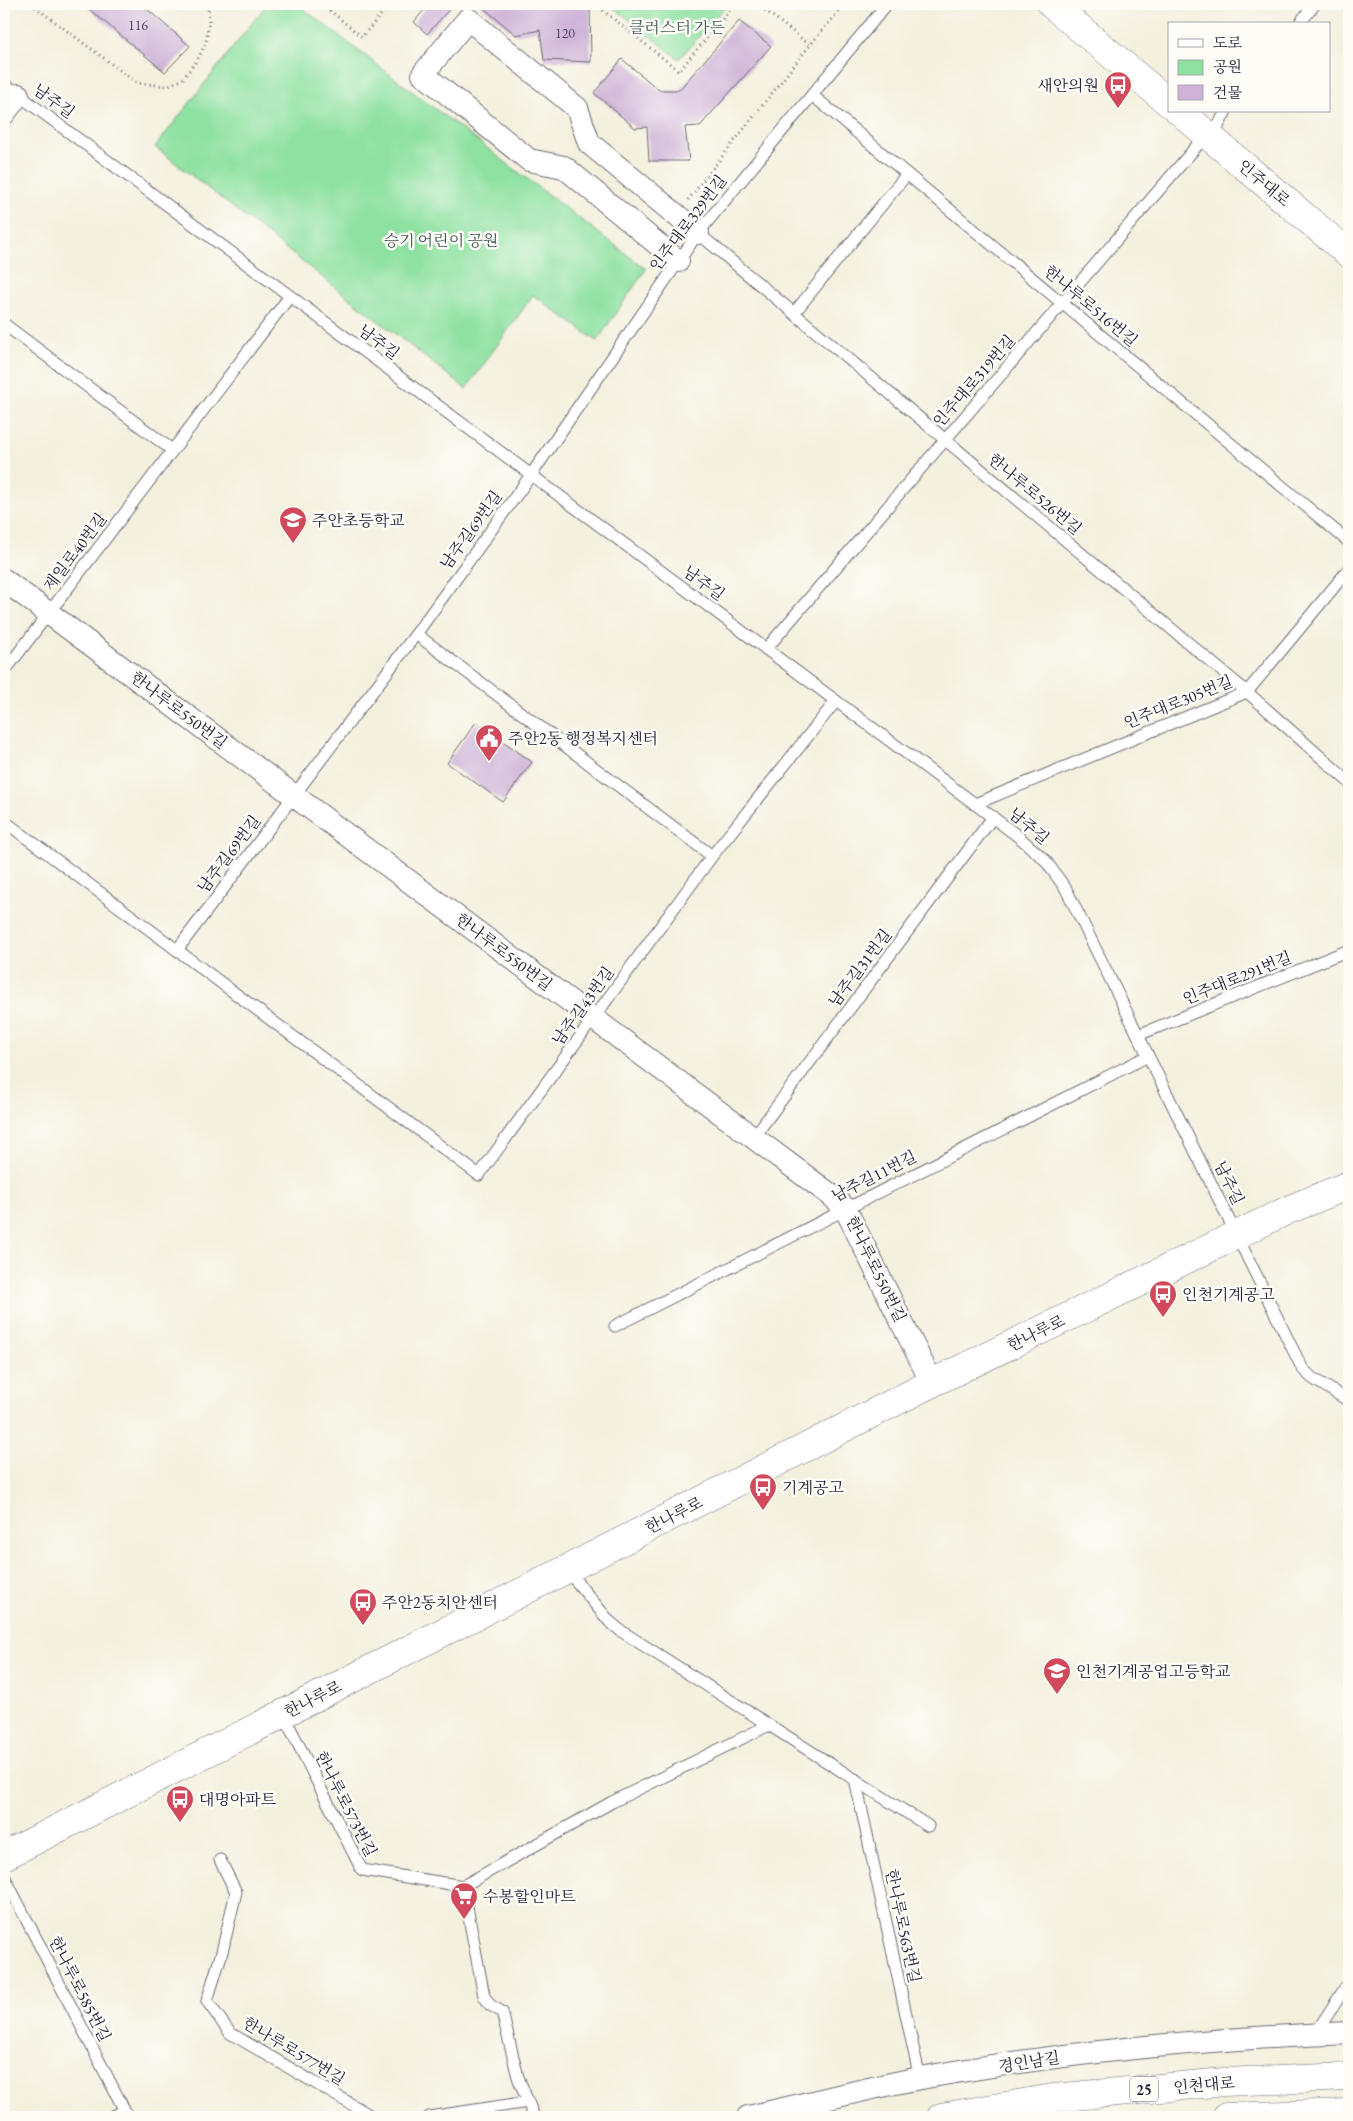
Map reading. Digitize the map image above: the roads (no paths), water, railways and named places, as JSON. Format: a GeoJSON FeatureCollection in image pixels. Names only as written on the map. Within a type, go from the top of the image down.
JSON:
{"type":"FeatureCollection","features":[{"type":"Feature","properties":{"kind":"main road"},"geometry":{"type":"LineString","coordinates":[[1051,4],[1168,102]]}},
{"type":"Feature","properties":{"kind":"main road","name":"인주대로"},"geometry":{"type":"LineString","coordinates":[[1180,112],[1349,254]]}},
{"type":"Feature","properties":{"kind":"main road","name":"한나루로"},"geometry":{"type":"LineString","coordinates":[[4,1856],[932,1383],[1288,1210],[1349,1185]]}},
{"type":"Feature","properties":{"kind":"main road","name":"인천대로"},"geometry":{"type":"LineString","coordinates":[[941,2117],[1053,2098],[1224,2082],[1349,2077]]}},
{"type":"Feature","properties":{"kind":"main road","name":"인천대로"},"geometry":{"type":"LineString","coordinates":[[1226,2117],[1349,2113]]}},
{"type":"Feature","properties":{"kind":"street"},"geometry":{"type":"LineString","coordinates":[[678,261],[564,167],[529,160],[423,74],[468,19],[577,108],[589,143],[698,233]]}},
{"type":"Feature","properties":{"kind":"street"},"geometry":{"type":"LineString","coordinates":[[4,114],[11,90]]}},
{"type":"Feature","properties":{"kind":"street","name":"한나루로550번길"},"geometry":{"type":"LineString","coordinates":[[4,580],[846,1208],[932,1383]]}},
{"type":"Feature","properties":{"kind":"street","name":"경인남길"},"geometry":{"type":"LineString","coordinates":[[748,2117],[792,2112],[920,2079],[1107,2050],[1349,2033]]}},
{"type":"Feature","properties":{"kind":"lane","name":"인주대로329번길"},"geometry":{"type":"LineString","coordinates":[[531,475],[698,233],[887,4]]}},
{"type":"Feature","properties":{"kind":"lane"},"geometry":{"type":"LineString","coordinates":[[1300,22],[1315,4]]}},
{"type":"Feature","properties":{"kind":"lane","name":"남주길"},"geometry":{"type":"LineString","coordinates":[[11,90],[836,700],[993,817],[1045,860],[1066,889],[1302,1368],[1312,1378],[1349,1401]]}},
{"type":"Feature","properties":{"kind":"lane","name":"한나루로516번길"},"geometry":{"type":"LineString","coordinates":[[812,95],[1349,542]]}},
{"type":"Feature","properties":{"kind":"lane"},"geometry":{"type":"LineString","coordinates":[[1212,139],[1225,112]]}},
{"type":"Feature","properties":{"kind":"lane","name":"인주대로319번길"},"geometry":{"type":"LineString","coordinates":[[766,649],[1062,303],[1212,139]]}},
{"type":"Feature","properties":{"kind":"lane"},"geometry":{"type":"LineString","coordinates":[[794,314],[907,174]]}},
{"type":"Feature","properties":{"kind":"lane","name":"한나루로526번길"},"geometry":{"type":"LineString","coordinates":[[698,233],[1247,692],[1349,782]]}},
{"type":"Feature","properties":{"kind":"lane","name":"제일로40번길"},"geometry":{"type":"LineString","coordinates":[[4,672],[290,296]]}},
{"type":"Feature","properties":{"kind":"lane"},"geometry":{"type":"LineString","coordinates":[[4,324],[172,450]]}},
{"type":"Feature","properties":{"kind":"lane","name":"남주길69번길"},"geometry":{"type":"LineString","coordinates":[[177,950],[416,634],[531,475]]}},
{"type":"Feature","properties":{"kind":"lane","name":"인주대로305번길"},"geometry":{"type":"LineString","coordinates":[[975,804],[1247,692],[1349,569]]}},
{"type":"Feature","properties":{"kind":"lane"},"geometry":{"type":"LineString","coordinates":[[416,634],[712,856]]}},
{"type":"Feature","properties":{"kind":"lane","name":"남주길43번길"},"geometry":{"type":"LineString","coordinates":[[177,950],[479,1175],[712,856],[836,700]]}},
{"type":"Feature","properties":{"kind":"lane","name":"남주길31번길"},"geometry":{"type":"LineString","coordinates":[[754,1138],[993,817]]}},
{"type":"Feature","properties":{"kind":"lane"},"geometry":{"type":"LineString","coordinates":[[4,821],[177,950]]}},
{"type":"Feature","properties":{"kind":"lane","name":"인주대로291번길"},"geometry":{"type":"LineString","coordinates":[[1138,1035],[1349,950]]}},
{"type":"Feature","properties":{"kind":"lane","name":"남주길11번길"},"geometry":{"type":"LineString","coordinates":[[615,1326],[1148,1056]]}},
{"type":"Feature","properties":{"kind":"lane"},"geometry":{"type":"LineString","coordinates":[[567,1569],[609,1621],[621,1632],[928,1826]]}},
{"type":"Feature","properties":{"kind":"lane","name":"한나루로573번길"},"geometry":{"type":"LineString","coordinates":[[283,1714],[362,1870],[463,1886]]}},
{"type":"Feature","properties":{"kind":"lane"},"geometry":{"type":"LineString","coordinates":[[534,2117],[518,2077],[502,2012],[490,2005],[484,1996],[463,1886],[596,1810],[769,1725]]}},
{"type":"Feature","properties":{"kind":"lane","name":"한나루로563번길"},"geometry":{"type":"LineString","coordinates":[[855,1780],[920,2079]]}},
{"type":"Feature","properties":{"kind":"lane","name":"한나루로577번길"},"geometry":{"type":"LineString","coordinates":[[220,1860],[236,1892],[222,1952],[207,2001],[230,2034],[372,2117]]}},
{"type":"Feature","properties":{"kind":"lane","name":"한나루로585번길"},"geometry":{"type":"LineString","coordinates":[[4,1876],[126,2114]]}},
{"type":"Feature","properties":{"kind":"lane"},"geometry":{"type":"LineString","coordinates":[[1314,2034],[1349,1982]]}},
{"type":"Feature","properties":{"kind":"lane"},"geometry":{"type":"LineString","coordinates":[[429,2117],[528,2102]]}},
{"type":"Feature","properties":{"kind":"lane"},"geometry":{"type":"LineString","coordinates":[[111,2117],[126,2114]]}},
{"type":"Feature","properties":{"kind":"place","name":"새안의원"},"geometry":{"type":"Point","coordinates":[1118,109]}},
{"type":"Feature","properties":{"kind":"place","name":"주안초등학교"},"geometry":{"type":"Point","coordinates":[293,544]}},
{"type":"Feature","properties":{"kind":"place","name":"주안2동 행정복지센터"},"geometry":{"type":"Point","coordinates":[489,762]}},
{"type":"Feature","properties":{"kind":"place","name":"인천기계공고"},"geometry":{"type":"Point","coordinates":[1163,1318]}},
{"type":"Feature","properties":{"kind":"place","name":"기계공고"},"geometry":{"type":"Point","coordinates":[763,1511]}},
{"type":"Feature","properties":{"kind":"place","name":"주안2동치안센터"},"geometry":{"type":"Point","coordinates":[363,1626]}},
{"type":"Feature","properties":{"kind":"place","name":"인천기계공업고등학교"},"geometry":{"type":"Point","coordinates":[1057,1695]}},
{"type":"Feature","properties":{"kind":"place","name":"대명아파트"},"geometry":{"type":"Point","coordinates":[180,1823]}},
{"type":"Feature","properties":{"kind":"place","name":"수봉할인마트"},"geometry":{"type":"Point","coordinates":[464,1920]}},
{"type":"Feature","properties":{"kind":"park label","name":"클러스터 가든"},"geometry":{"type":"Point","coordinates":[677,27]}},
{"type":"Feature","properties":{"kind":"park label","name":"승기 어린이 공원"},"geometry":{"type":"Point","coordinates":[441,240]}}]}
